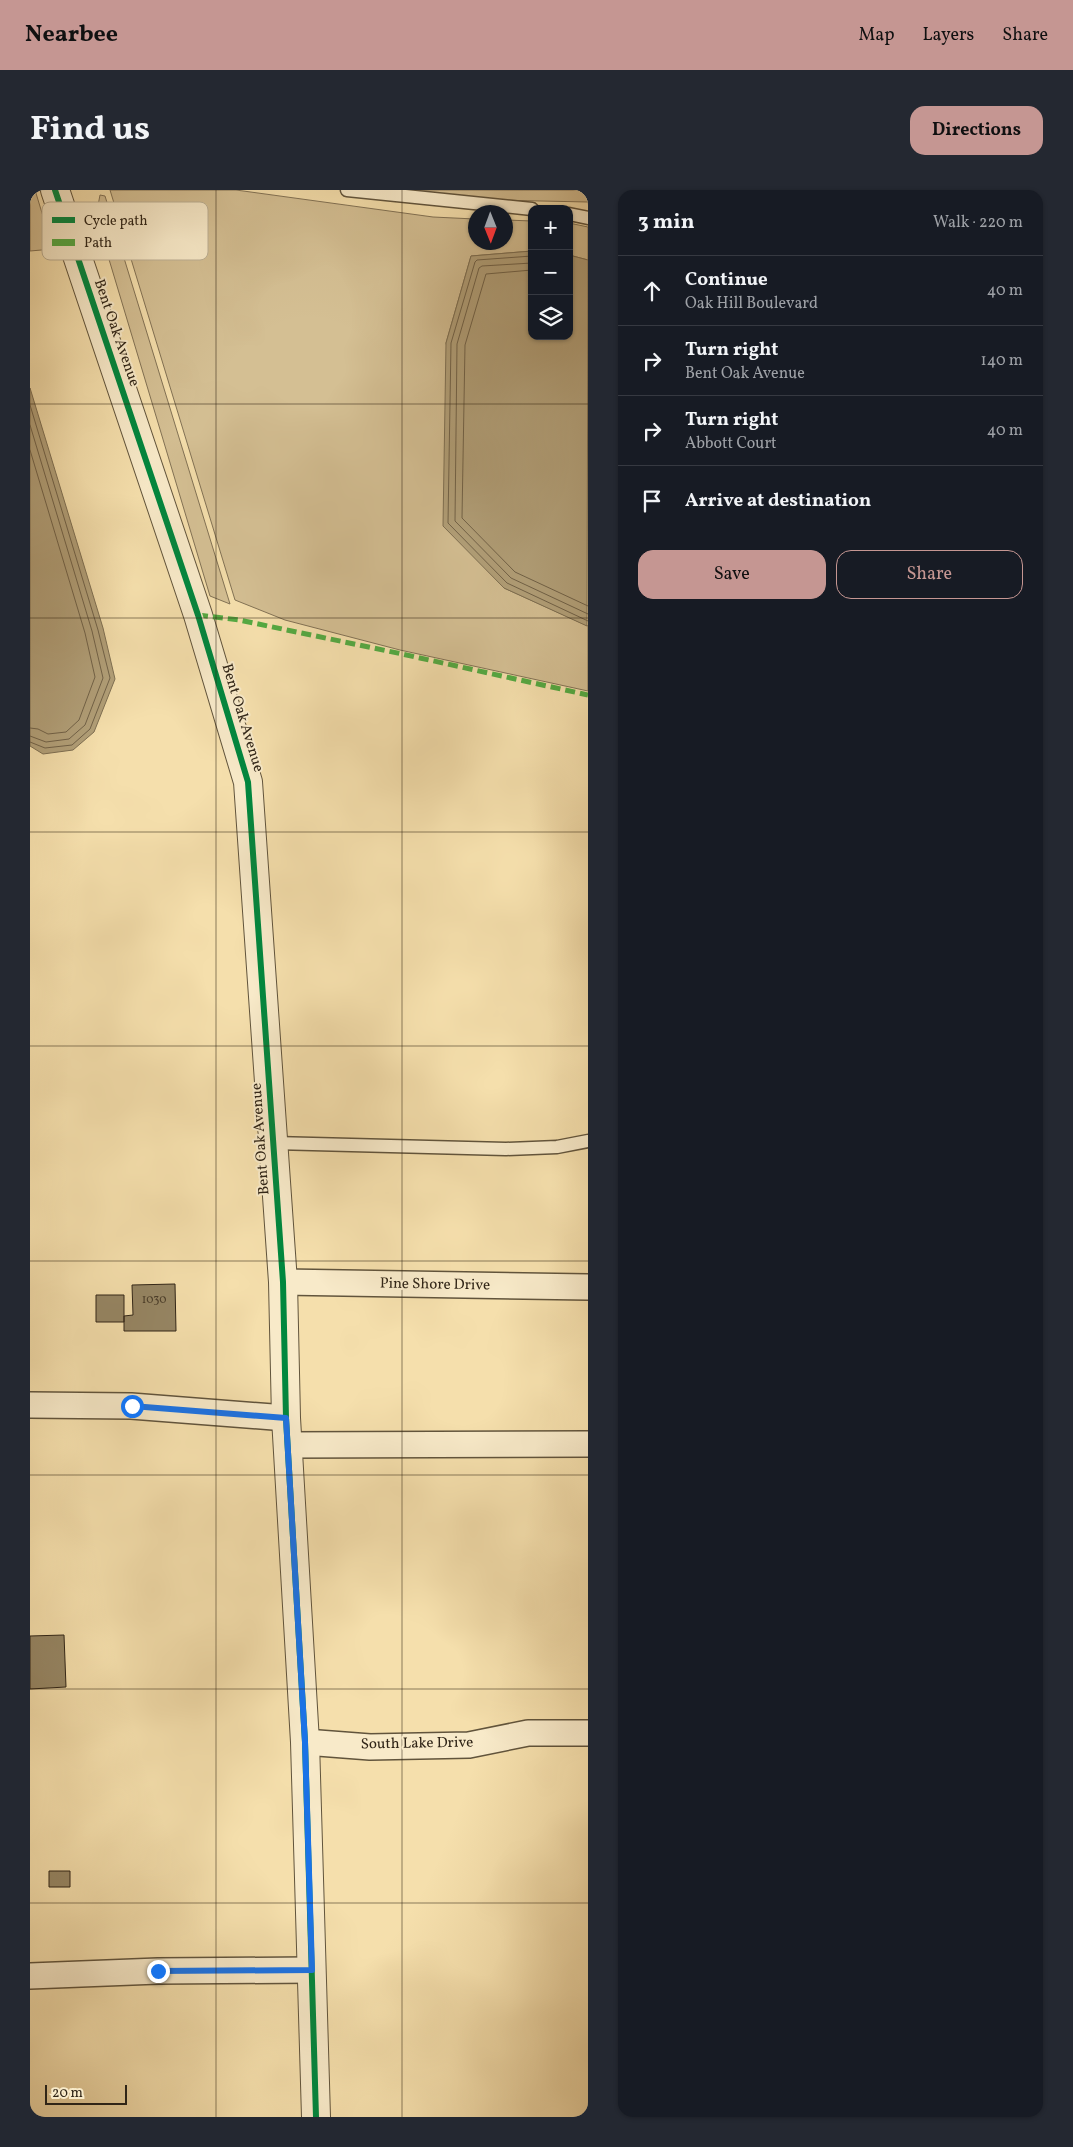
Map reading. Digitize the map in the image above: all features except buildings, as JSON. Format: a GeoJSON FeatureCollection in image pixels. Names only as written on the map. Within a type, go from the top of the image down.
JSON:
{"type":"FeatureCollection","features":[{"type":"Feature","properties":{"kind":"street","name":"Bent Oak Avenue"},"geometry":{"type":"LineString","coordinates":[[55,190],[59,202]]}},
{"type":"Feature","properties":{"kind":"street","name":"Bent Oak Avenue"},"geometry":{"type":"LineString","coordinates":[[79,260],[198,615],[248,782],[283,1282],[287,1445],[305,1742],[316,2117]]}},
{"type":"Feature","properties":{"kind":"street","name":"Pine Shore Drive"},"geometry":{"type":"LineString","coordinates":[[283,1282],[588,1288]]}},
{"type":"Feature","properties":{"kind":"street"},"geometry":{"type":"LineString","coordinates":[[30,1405],[132,1406],[286,1418]]}},
{"type":"Feature","properties":{"kind":"street"},"geometry":{"type":"LineString","coordinates":[[287,1445],[588,1444]]}},
{"type":"Feature","properties":{"kind":"street","name":"South Lake Drive"},"geometry":{"type":"LineString","coordinates":[[305,1742],[370,1747],[469,1745],[528,1733],[588,1732]]}},
{"type":"Feature","properties":{"kind":"street"},"geometry":{"type":"LineString","coordinates":[[30,1976],[158,1971],[312,1970]]}},
{"type":"Feature","properties":{"kind":"lane"},"geometry":{"type":"LineString","coordinates":[[347,190],[528,209]]}},
{"type":"Feature","properties":{"kind":"lane"},"geometry":{"type":"LineString","coordinates":[[573,215],[588,218]]}},
{"type":"Feature","properties":{"kind":"lane"},"geometry":{"type":"LineString","coordinates":[[274,1143],[506,1149],[557,1147],[588,1141]]}},
{"type":"Feature","properties":{"kind":"shaded area"},"geometry":{"type":"Polygon","coordinates":[[[30,190],[35,190],[42,213],[42,250],[30,251],[30,190]]]}},
{"type":"Feature","properties":{"kind":"shaded area"},"geometry":{"type":"Polygon","coordinates":[[[110,190],[236,190],[433,217],[468,219],[468,250],[513,250],[513,220],[528,221],[528,251],[471,256],[446,343],[504,588],[588,626],[588,691],[400,650],[285,620],[235,600],[131,260],[208,260],[208,202],[114,202],[110,190]]]}},
{"type":"Feature","properties":{"kind":"shaded area"},"geometry":{"type":"Polygon","coordinates":[[[391,190],[588,190],[588,202],[493,200],[391,190]]]}},
{"type":"Feature","properties":{"kind":"shaded area"},"geometry":{"type":"Polygon","coordinates":[[[100,195],[105,196],[107,202],[99,202],[100,195]]]}},
{"type":"Feature","properties":{"kind":"shaded area"},"geometry":{"type":"Polygon","coordinates":[[[573,224],[588,227],[588,260],[573,256],[573,224]]]}},
{"type":"Feature","properties":{"kind":"shaded area"},"geometry":{"type":"Polygon","coordinates":[[[109,260],[125,260],[230,604],[210,596],[109,260]]]}},
{"type":"Feature","properties":{"kind":"water"},"geometry":{"type":"Polygon","coordinates":[[[528,251],[528,340],[573,340],[573,256],[588,260],[587,626],[504,588],[443,526],[446,343],[471,256],[528,251]]]}},
{"type":"Feature","properties":{"kind":"water"},"geometry":{"type":"Polygon","coordinates":[[[30,388],[103,628],[115,679],[94,732],[73,750],[43,754],[30,746],[30,388]]]}},
{"type":"Feature","properties":{"kind":"marked path"},"geometry":{"type":"LineString","coordinates":[[198,615],[239,620],[588,695]]}},
{"type":"Feature","properties":{"kind":"cycle path"},"geometry":{"type":"LineString","coordinates":[[55,190],[59,202]]}},
{"type":"Feature","properties":{"kind":"cycle path"},"geometry":{"type":"LineString","coordinates":[[79,260],[198,615],[248,782],[283,1282],[286,1418],[305,1742],[316,2117]]}},
{"type":"Feature","properties":{"kind":"route"},"geometry":{"type":"LineString","coordinates":[[132,1406],[286,1418],[305,1742],[312,1970],[158,1971]]}}]}
